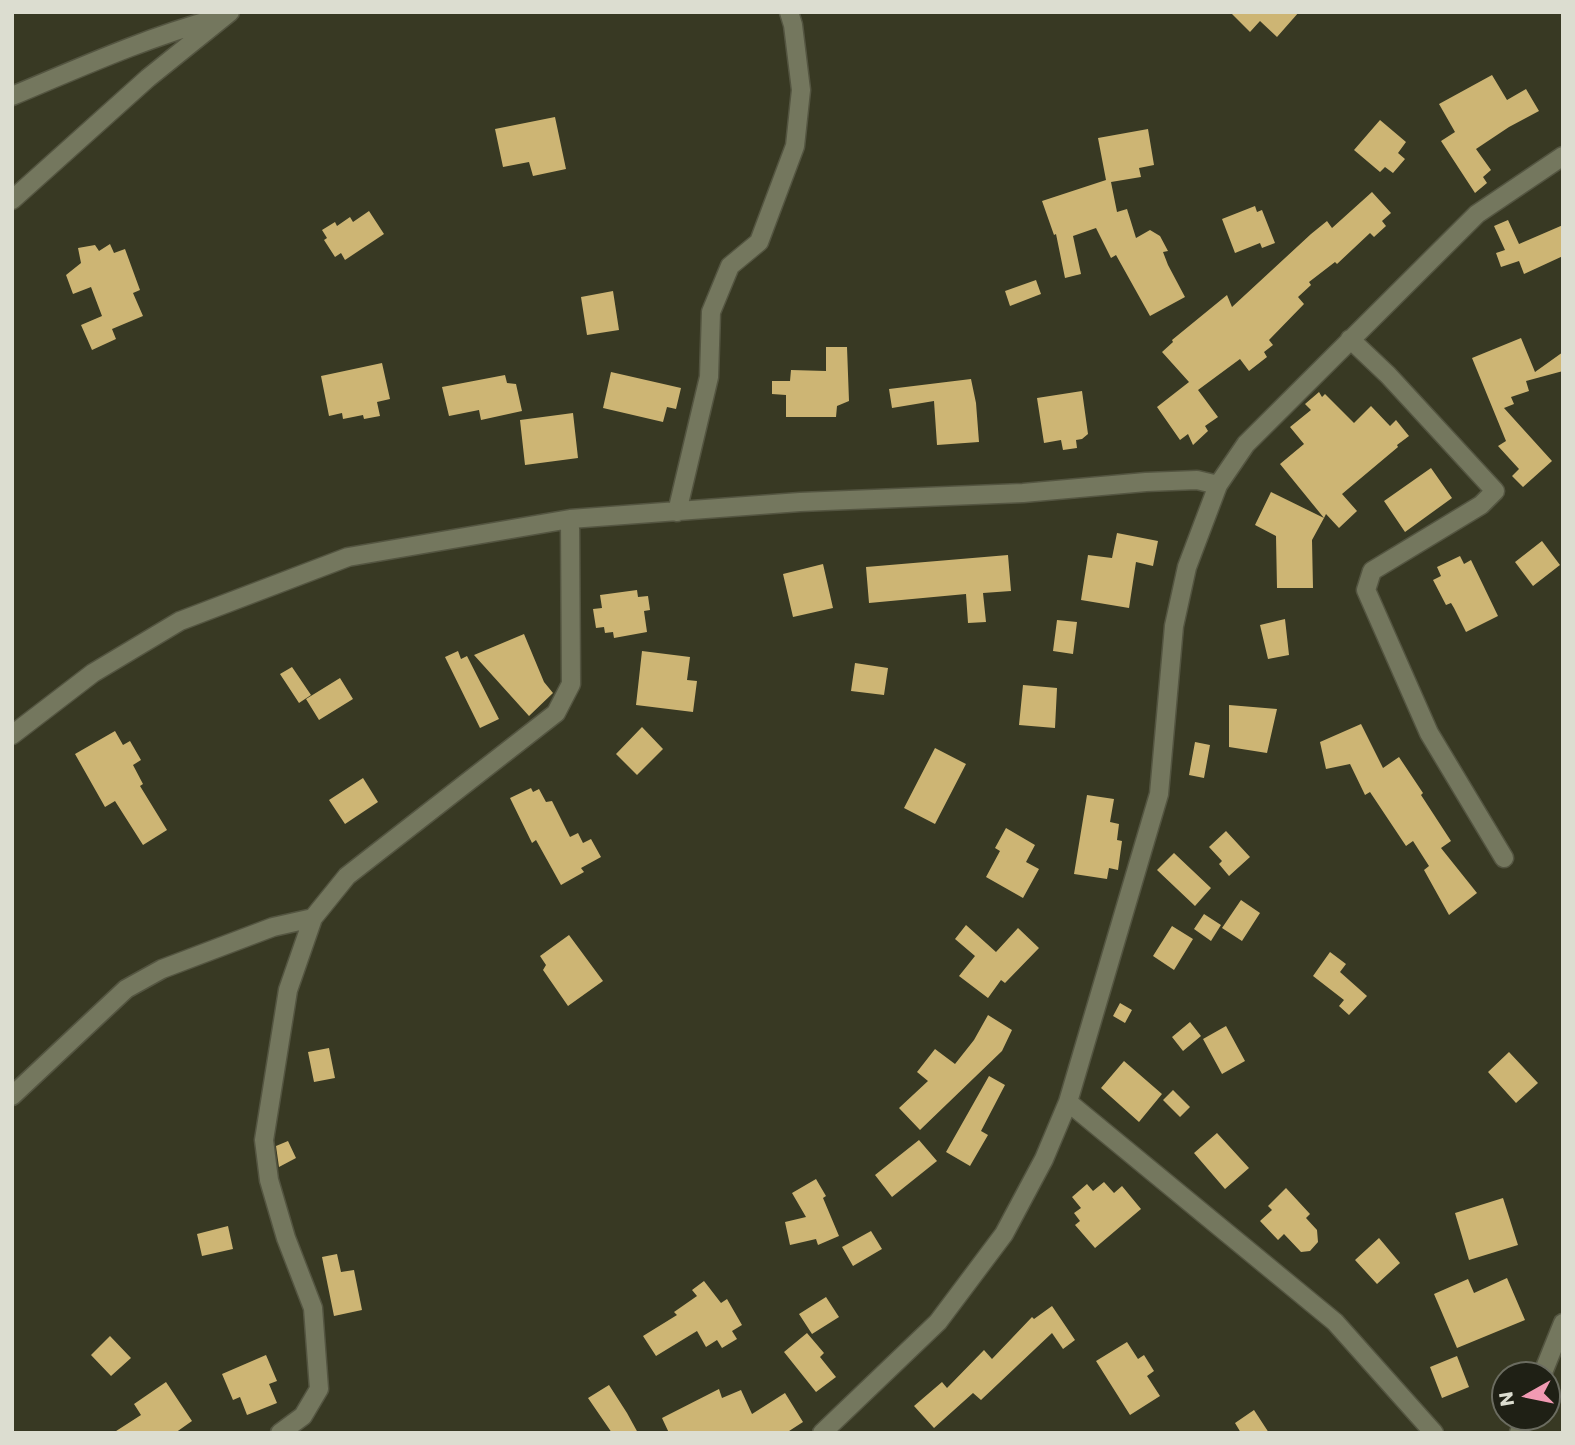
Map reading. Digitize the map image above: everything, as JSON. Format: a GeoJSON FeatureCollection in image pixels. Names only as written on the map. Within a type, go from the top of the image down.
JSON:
{"type":"FeatureCollection","features":[{"type":"Feature","properties":{"kind":"street"},"geometry":{"type":"LineString","coordinates":[[677,512],[709,377],[711,312],[730,266],[759,242],[795,146],[801,90],[789,12]]}},
{"type":"Feature","properties":{"kind":"street"},"geometry":{"type":"LineString","coordinates":[[12,96],[110,54],[225,15]]}},
{"type":"Feature","properties":{"kind":"street"},"geometry":{"type":"LineString","coordinates":[[12,200],[148,78],[225,15]]}},
{"type":"Feature","properties":{"kind":"street"},"geometry":{"type":"LineString","coordinates":[[822,1433],[938,1322],[1004,1234],[1044,1160],[1068,1102],[1159,794],[1174,626],[1187,567],[1218,485],[1246,444],[1477,214],[1563,156]]}},
{"type":"Feature","properties":{"kind":"street"},"geometry":{"type":"LineString","coordinates":[[1350,339],[1388,375],[1495,491],[1481,505],[1372,571],[1366,590],[1429,733],[1504,858]]}},
{"type":"Feature","properties":{"kind":"street"},"geometry":{"type":"LineString","coordinates":[[12,735],[93,673],[180,621],[348,557],[570,519],[800,502],[1023,493],[1146,482],[1197,480],[1218,485]]}},
{"type":"Feature","properties":{"kind":"street"},"geometry":{"type":"LineString","coordinates":[[281,1433],[303,1416],[319,1389],[313,1308],[286,1238],[269,1180],[264,1140],[288,990],[313,918],[347,876],[556,713],[571,684],[570,519]]}},
{"type":"Feature","properties":{"kind":"street"},"geometry":{"type":"LineString","coordinates":[[12,1096],[126,989],[162,969],[273,927],[313,918]]}},
{"type":"Feature","properties":{"kind":"street"},"geometry":{"type":"LineString","coordinates":[[1068,1102],[1335,1322],[1434,1433]]}},
{"type":"Feature","properties":{"kind":"street"},"geometry":{"type":"LineString","coordinates":[[1548,1361],[1563,1323]]}},
{"type":"Feature","properties":{"kind":"building"},"geometry":{"type":"Polygon","coordinates":[[[1230,12],[1299,12],[1277,37],[1260,21],[1250,32],[1230,12]]]}},
{"type":"Feature","properties":{"kind":"building"},"geometry":{"type":"Polygon","coordinates":[[[1492,75],[1507,100],[1526,89],[1539,111],[1476,149],[1491,170],[1483,177],[1487,183],[1475,193],[1441,141],[1455,132],[1439,104],[1492,75]]]}},
{"type":"Feature","properties":{"kind":"building"},"geometry":{"type":"Polygon","coordinates":[[[555,117],[566,169],[533,176],[529,162],[503,167],[495,129],[555,117]]]}},
{"type":"Feature","properties":{"kind":"building"},"geometry":{"type":"Polygon","coordinates":[[[1380,120],[1406,142],[1398,153],[1405,159],[1393,173],[1385,167],[1380,172],[1354,150],[1380,120]]]}},
{"type":"Feature","properties":{"kind":"building"},"geometry":{"type":"Polygon","coordinates":[[[1148,129],[1154,165],[1139,168],[1141,177],[1111,182],[1117,212],[1127,209],[1136,238],[1150,230],[1160,236],[1168,251],[1163,252],[1168,265],[1185,297],[1150,316],[1116,255],[1111,258],[1096,228],[1073,236],[1081,274],[1065,278],[1056,234],[1054,235],[1042,201],[1106,180],[1098,138],[1148,129]]]}},
{"type":"Feature","properties":{"kind":"building"},"geometry":{"type":"Polygon","coordinates":[[[1372,192],[1391,213],[1382,221],[1386,226],[1374,237],[1370,233],[1337,264],[1335,262],[1309,282],[1311,285],[1298,297],[1304,304],[1269,340],[1273,345],[1264,352],[1267,357],[1249,371],[1240,359],[1198,390],[1218,417],[1205,426],[1208,431],[1193,445],[1188,434],[1180,440],[1157,407],[1189,382],[1162,352],[1172,340],[1227,295],[1232,307],[1311,234],[1327,221],[1332,228],[1372,192]]]}},
{"type":"Feature","properties":{"kind":"building"},"geometry":{"type":"Polygon","coordinates":[[[1255,206],[1257,212],[1262,210],[1275,243],[1262,248],[1260,243],[1235,253],[1222,219],[1255,206]]]}},
{"type":"Feature","properties":{"kind":"building"},"geometry":{"type":"Polygon","coordinates":[[[369,211],[384,234],[345,260],[341,253],[335,257],[324,240],[327,238],[322,230],[335,222],[337,226],[350,217],[353,222],[369,211]]]}},
{"type":"Feature","properties":{"kind":"building"},"geometry":{"type":"Polygon","coordinates":[[[1508,220],[1519,244],[1563,225],[1563,256],[1524,274],[1519,261],[1501,267],[1496,253],[1505,250],[1494,226],[1508,220]]]}},
{"type":"Feature","properties":{"kind":"building"},"geometry":{"type":"Polygon","coordinates":[[[110,244],[114,253],[125,249],[140,290],[133,293],[143,316],[112,329],[116,339],[92,350],[81,325],[102,316],[91,287],[73,294],[66,275],[81,263],[78,248],[95,245],[99,251],[110,244]]]}},
{"type":"Feature","properties":{"kind":"building"},"geometry":{"type":"Polygon","coordinates":[[[1036,280],[1041,294],[1010,306],[1005,291],[1036,280]]]}},
{"type":"Feature","properties":{"kind":"building"},"geometry":{"type":"Polygon","coordinates":[[[613,291],[619,330],[587,335],[581,297],[613,291]]]}},
{"type":"Feature","properties":{"kind":"building"},"geometry":{"type":"Polygon","coordinates":[[[1521,338],[1535,372],[1563,352],[1563,371],[1526,381],[1529,391],[1511,397],[1514,404],[1504,408],[1552,461],[1523,487],[1512,476],[1519,469],[1498,446],[1506,441],[1472,358],[1521,338]]]}},
{"type":"Feature","properties":{"kind":"building"},"geometry":{"type":"Polygon","coordinates":[[[826,347],[847,347],[849,401],[837,406],[836,417],[786,417],[786,395],[772,394],[772,381],[790,381],[791,370],[826,371],[826,347]]]}},
{"type":"Feature","properties":{"kind":"building"},"geometry":{"type":"Polygon","coordinates":[[[382,363],[390,399],[377,402],[380,416],[364,419],[363,415],[343,419],[342,413],[329,416],[321,376],[382,363]]]}},
{"type":"Feature","properties":{"kind":"building"},"geometry":{"type":"Polygon","coordinates":[[[611,372],[681,388],[676,409],[667,407],[663,422],[603,408],[611,372]]]}},
{"type":"Feature","properties":{"kind":"building"},"geometry":{"type":"Polygon","coordinates":[[[505,375],[507,383],[516,384],[522,411],[481,420],[479,410],[449,416],[442,387],[505,375]]]}},
{"type":"Feature","properties":{"kind":"building"},"geometry":{"type":"Polygon","coordinates":[[[971,379],[979,442],[937,445],[934,401],[892,408],[889,389],[971,379]]]}},
{"type":"Feature","properties":{"kind":"building"},"geometry":{"type":"Polygon","coordinates":[[[1082,391],[1088,434],[1076,440],[1077,448],[1063,450],[1061,440],[1044,443],[1037,398],[1082,391]]]}},
{"type":"Feature","properties":{"kind":"building"},"geometry":{"type":"Polygon","coordinates":[[[1319,392],[1322,397],[1325,394],[1354,423],[1371,406],[1390,426],[1396,420],[1409,436],[1342,494],[1357,511],[1339,528],[1326,514],[1324,518],[1280,464],[1304,444],[1290,427],[1311,410],[1305,404],[1319,392]]]}},
{"type":"Feature","properties":{"kind":"building"},"geometry":{"type":"Polygon","coordinates":[[[573,413],[578,458],[525,465],[520,420],[573,413]]]}},
{"type":"Feature","properties":{"kind":"building"},"geometry":{"type":"Polygon","coordinates":[[[1431,468],[1452,498],[1405,532],[1384,501],[1431,468]]]}},
{"type":"Feature","properties":{"kind":"building"},"geometry":{"type":"Polygon","coordinates":[[[1271,492],[1324,518],[1312,540],[1313,588],[1277,588],[1276,536],[1255,525],[1271,492]]]}},
{"type":"Feature","properties":{"kind":"building"},"geometry":{"type":"Polygon","coordinates":[[[1117,533],[1158,541],[1153,566],[1136,562],[1129,608],[1081,600],[1088,555],[1112,558],[1117,533]]]}},
{"type":"Feature","properties":{"kind":"building"},"geometry":{"type":"Polygon","coordinates":[[[1542,541],[1560,565],[1533,586],[1515,562],[1542,541]]]}},
{"type":"Feature","properties":{"kind":"building"},"geometry":{"type":"Polygon","coordinates":[[[1008,555],[1011,591],[983,593],[986,622],[968,623],[966,594],[869,603],[866,567],[1008,555]]]}},
{"type":"Feature","properties":{"kind":"building"},"geometry":{"type":"Polygon","coordinates":[[[1460,556],[1464,564],[1471,560],[1498,616],[1466,632],[1451,603],[1446,605],[1433,580],[1441,576],[1437,567],[1460,556]]]}},
{"type":"Feature","properties":{"kind":"building"},"geometry":{"type":"Polygon","coordinates":[[[823,564],[833,608],[793,617],[783,574],[823,564]]]}},
{"type":"Feature","properties":{"kind":"building"},"geometry":{"type":"Polygon","coordinates":[[[637,590],[638,597],[648,596],[650,610],[644,611],[647,632],[614,638],[613,632],[605,633],[604,627],[596,628],[593,609],[602,608],[600,595],[637,590]]]}},
{"type":"Feature","properties":{"kind":"building"},"geometry":{"type":"Polygon","coordinates":[[[1285,619],[1289,655],[1268,659],[1260,625],[1285,619]]]}},
{"type":"Feature","properties":{"kind":"building"},"geometry":{"type":"Polygon","coordinates":[[[1057,620],[1077,622],[1073,654],[1053,651],[1057,620]]]}},
{"type":"Feature","properties":{"kind":"building"},"geometry":{"type":"Polygon","coordinates":[[[524,634],[544,682],[553,693],[529,716],[474,655],[524,634]]]}},
{"type":"Feature","properties":{"kind":"building"},"geometry":{"type":"Polygon","coordinates":[[[458,651],[461,659],[467,656],[499,719],[480,728],[445,657],[458,651]]]}},
{"type":"Feature","properties":{"kind":"building"},"geometry":{"type":"Polygon","coordinates":[[[642,651],[690,657],[687,680],[697,681],[693,712],[636,705],[642,651]]]}},
{"type":"Feature","properties":{"kind":"building"},"geometry":{"type":"Polygon","coordinates":[[[855,663],[888,668],[884,695],[851,691],[855,663]]]}},
{"type":"Feature","properties":{"kind":"building"},"geometry":{"type":"Polygon","coordinates":[[[292,667],[311,695],[299,703],[280,674],[292,667]]]}},
{"type":"Feature","properties":{"kind":"building"},"geometry":{"type":"Polygon","coordinates":[[[340,678],[353,699],[319,720],[306,699],[340,678]]]}},
{"type":"Feature","properties":{"kind":"building"},"geometry":{"type":"Polygon","coordinates":[[[1023,685],[1057,688],[1055,728],[1019,725],[1023,685]]]}},
{"type":"Feature","properties":{"kind":"building"},"geometry":{"type":"Polygon","coordinates":[[[1229,705],[1277,709],[1267,753],[1229,747],[1229,705]]]}},
{"type":"Feature","properties":{"kind":"building"},"geometry":{"type":"Polygon","coordinates":[[[1361,724],[1383,768],[1399,757],[1451,841],[1441,848],[1477,893],[1449,915],[1424,870],[1429,866],[1413,841],[1406,846],[1370,792],[1365,795],[1350,764],[1326,769],[1320,742],[1361,724]]]}},
{"type":"Feature","properties":{"kind":"building"},"geometry":{"type":"Polygon","coordinates":[[[642,727],[663,749],[637,775],[616,754],[642,727]]]}},
{"type":"Feature","properties":{"kind":"building"},"geometry":{"type":"Polygon","coordinates":[[[115,731],[123,745],[130,741],[141,760],[133,765],[143,784],[140,786],[167,830],[143,845],[115,801],[105,807],[75,754],[115,731]]]}},
{"type":"Feature","properties":{"kind":"building"},"geometry":{"type":"Polygon","coordinates":[[[1195,742],[1210,745],[1204,778],[1189,775],[1195,742]]]}},
{"type":"Feature","properties":{"kind":"building"},"geometry":{"type":"Polygon","coordinates":[[[935,748],[966,764],[935,824],[904,808],[935,748]]]}},
{"type":"Feature","properties":{"kind":"building"},"geometry":{"type":"Polygon","coordinates":[[[363,778],[378,802],[345,824],[329,800],[363,778]]]}},
{"type":"Feature","properties":{"kind":"building"},"geometry":{"type":"Polygon","coordinates":[[[531,788],[533,792],[539,789],[546,802],[552,801],[570,837],[578,833],[583,843],[591,839],[601,857],[581,868],[584,872],[561,885],[536,840],[532,843],[510,798],[531,788]]]}},
{"type":"Feature","properties":{"kind":"building"},"geometry":{"type":"Polygon","coordinates":[[[1087,795],[1114,799],[1110,822],[1119,824],[1117,840],[1122,841],[1118,870],[1109,868],[1107,879],[1074,874],[1087,795]]]}},
{"type":"Feature","properties":{"kind":"building"},"geometry":{"type":"Polygon","coordinates":[[[1006,828],[1035,845],[1026,862],[1039,869],[1023,898],[986,877],[1000,851],[995,848],[1006,828]]]}},
{"type":"Feature","properties":{"kind":"building"},"geometry":{"type":"Polygon","coordinates":[[[1226,831],[1250,857],[1229,876],[1219,864],[1222,861],[1209,847],[1226,831]]]}},
{"type":"Feature","properties":{"kind":"building"},"geometry":{"type":"Polygon","coordinates":[[[1174,853],[1211,888],[1195,906],[1157,870],[1174,853]]]}},
{"type":"Feature","properties":{"kind":"building"},"geometry":{"type":"Polygon","coordinates":[[[1241,900],[1260,913],[1242,941],[1222,928],[1241,900]]]}},
{"type":"Feature","properties":{"kind":"building"},"geometry":{"type":"Polygon","coordinates":[[[1204,914],[1221,925],[1211,941],[1194,929],[1204,914]]]}},
{"type":"Feature","properties":{"kind":"building"},"geometry":{"type":"Polygon","coordinates":[[[966,925],[996,952],[1018,928],[1039,948],[1005,983],[1001,980],[988,998],[959,976],[975,956],[955,939],[966,925]]]}},
{"type":"Feature","properties":{"kind":"building"},"geometry":{"type":"Polygon","coordinates":[[[1172,926],[1193,939],[1174,970],[1153,956],[1172,926]]]}},
{"type":"Feature","properties":{"kind":"building"},"geometry":{"type":"Polygon","coordinates":[[[569,935],[603,981],[568,1006],[543,970],[546,965],[540,956],[569,935]]]}},
{"type":"Feature","properties":{"kind":"building"},"geometry":{"type":"Polygon","coordinates":[[[1330,952],[1346,964],[1340,972],[1367,996],[1349,1015],[1339,1006],[1344,1000],[1313,976],[1330,952]]]}},
{"type":"Feature","properties":{"kind":"building"},"geometry":{"type":"Polygon","coordinates":[[[1120,1003],[1132,1010],[1125,1023],[1113,1016],[1120,1003]]]}},
{"type":"Feature","properties":{"kind":"building"},"geometry":{"type":"Polygon","coordinates":[[[988,1015],[1012,1030],[1002,1051],[920,1130],[899,1108],[928,1081],[917,1072],[935,1049],[955,1064],[974,1040],[988,1015]]]}},
{"type":"Feature","properties":{"kind":"building"},"geometry":{"type":"Polygon","coordinates":[[[1190,1022],[1201,1036],[1183,1051],[1172,1037],[1190,1022]]]}},
{"type":"Feature","properties":{"kind":"building"},"geometry":{"type":"Polygon","coordinates":[[[1226,1026],[1245,1061],[1222,1074],[1203,1039],[1226,1026]]]}},
{"type":"Feature","properties":{"kind":"building"},"geometry":{"type":"Polygon","coordinates":[[[329,1048],[335,1078],[314,1082],[308,1052],[329,1048]]]}},
{"type":"Feature","properties":{"kind":"building"},"geometry":{"type":"Polygon","coordinates":[[[1509,1052],[1538,1083],[1516,1103],[1488,1072],[1509,1052]]]}},
{"type":"Feature","properties":{"kind":"building"},"geometry":{"type":"Polygon","coordinates":[[[1124,1061],[1162,1094],[1139,1122],[1101,1088],[1124,1061]]]}},
{"type":"Feature","properties":{"kind":"building"},"geometry":{"type":"Polygon","coordinates":[[[989,1076],[1005,1085],[981,1131],[988,1135],[970,1166],[946,1152],[989,1076]]]}},
{"type":"Feature","properties":{"kind":"building"},"geometry":{"type":"Polygon","coordinates":[[[1173,1090],[1190,1107],[1180,1117],[1163,1100],[1173,1090]]]}},
{"type":"Feature","properties":{"kind":"building"},"geometry":{"type":"Polygon","coordinates":[[[1217,1133],[1249,1168],[1225,1189],[1194,1153],[1217,1133]]]}},
{"type":"Feature","properties":{"kind":"building"},"geometry":{"type":"Polygon","coordinates":[[[919,1140],[937,1161],[892,1197],[875,1175],[919,1140]]]}},
{"type":"Feature","properties":{"kind":"building"},"geometry":{"type":"Polygon","coordinates":[[[288,1141],[296,1158],[279,1167],[276,1146],[288,1141]]]}},
{"type":"Feature","properties":{"kind":"building"},"geometry":{"type":"Polygon","coordinates":[[[816,1179],[826,1196],[823,1198],[839,1236],[818,1245],[816,1239],[790,1245],[785,1222],[806,1217],[792,1193],[816,1179]]]}},
{"type":"Feature","properties":{"kind":"building"},"geometry":{"type":"Polygon","coordinates":[[[1104,1182],[1114,1193],[1122,1186],[1141,1209],[1095,1248],[1075,1225],[1080,1221],[1074,1213],[1081,1208],[1072,1197],[1087,1184],[1093,1191],[1104,1182]]]}},
{"type":"Feature","properties":{"kind":"building"},"geometry":{"type":"Polygon","coordinates":[[[1286,1188],[1310,1214],[1306,1218],[1317,1230],[1318,1242],[1310,1251],[1301,1252],[1284,1234],[1278,1240],[1260,1221],[1272,1210],[1268,1206],[1286,1188]]]}},
{"type":"Feature","properties":{"kind":"building"},"geometry":{"type":"Polygon","coordinates":[[[1503,1198],[1518,1245],[1469,1260],[1455,1213],[1503,1198]]]}},
{"type":"Feature","properties":{"kind":"building"},"geometry":{"type":"Polygon","coordinates":[[[228,1226],[233,1249],[202,1256],[197,1234],[228,1226]]]}},
{"type":"Feature","properties":{"kind":"building"},"geometry":{"type":"Polygon","coordinates":[[[871,1231],[882,1249],[853,1266],[842,1247],[871,1231]]]}},
{"type":"Feature","properties":{"kind":"building"},"geometry":{"type":"Polygon","coordinates":[[[1379,1238],[1400,1263],[1377,1284],[1355,1260],[1379,1238]]]}},
{"type":"Feature","properties":{"kind":"building"},"geometry":{"type":"Polygon","coordinates":[[[337,1254],[341,1272],[354,1270],[362,1310],[334,1316],[322,1257],[337,1254]]]}},
{"type":"Feature","properties":{"kind":"building"},"geometry":{"type":"Polygon","coordinates":[[[1507,1278],[1525,1320],[1457,1348],[1434,1294],[1468,1279],[1474,1293],[1507,1278]]]}},
{"type":"Feature","properties":{"kind":"building"},"geometry":{"type":"Polygon","coordinates":[[[704,1281],[721,1303],[727,1299],[742,1325],[732,1331],[737,1339],[722,1348],[717,1340],[706,1347],[697,1331],[656,1356],[643,1336],[677,1315],[674,1312],[697,1296],[692,1290],[704,1281]]]}},
{"type":"Feature","properties":{"kind":"building"},"geometry":{"type":"Polygon","coordinates":[[[826,1297],[839,1317],[812,1334],[799,1314],[826,1297]]]}},
{"type":"Feature","properties":{"kind":"building"},"geometry":{"type":"Polygon","coordinates":[[[1052,1306],[1075,1340],[1063,1349],[1052,1333],[981,1400],[973,1393],[934,1428],[914,1406],[942,1382],[947,1388],[984,1350],[992,1359],[1032,1317],[1034,1319],[1052,1306]]]}},
{"type":"Feature","properties":{"kind":"building"},"geometry":{"type":"Polygon","coordinates":[[[807,1333],[824,1353],[820,1357],[836,1377],[816,1392],[784,1352],[807,1333]]]}},
{"type":"Feature","properties":{"kind":"building"},"geometry":{"type":"Polygon","coordinates":[[[110,1336],[131,1358],[111,1376],[91,1355],[110,1336]]]}},
{"type":"Feature","properties":{"kind":"building"},"geometry":{"type":"Polygon","coordinates":[[[1127,1342],[1138,1359],[1144,1355],[1154,1371],[1147,1376],[1160,1396],[1130,1415],[1096,1361],[1127,1342]]]}},
{"type":"Feature","properties":{"kind":"building"},"geometry":{"type":"Polygon","coordinates":[[[266,1355],[277,1381],[269,1384],[277,1403],[247,1415],[240,1397],[233,1400],[222,1374],[266,1355]]]}},
{"type":"Feature","properties":{"kind":"building"},"geometry":{"type":"Polygon","coordinates":[[[1457,1356],[1469,1387],[1442,1398],[1430,1367],[1457,1356]]]}},
{"type":"Feature","properties":{"kind":"building"},"geometry":{"type":"Polygon","coordinates":[[[166,1382],[192,1421],[175,1433],[113,1433],[141,1415],[134,1404],[166,1382]]]}},
{"type":"Feature","properties":{"kind":"building"},"geometry":{"type":"Polygon","coordinates":[[[609,1385],[638,1433],[612,1433],[588,1398],[609,1385]]]}},
{"type":"Feature","properties":{"kind":"building"},"geometry":{"type":"Polygon","coordinates":[[[719,1389],[722,1398],[741,1390],[752,1414],[785,1393],[803,1422],[786,1433],[669,1433],[662,1418],[719,1389]]]}},
{"type":"Feature","properties":{"kind":"building"},"geometry":{"type":"Polygon","coordinates":[[[1254,1410],[1269,1433],[1241,1433],[1235,1423],[1254,1410]]]}}]}
